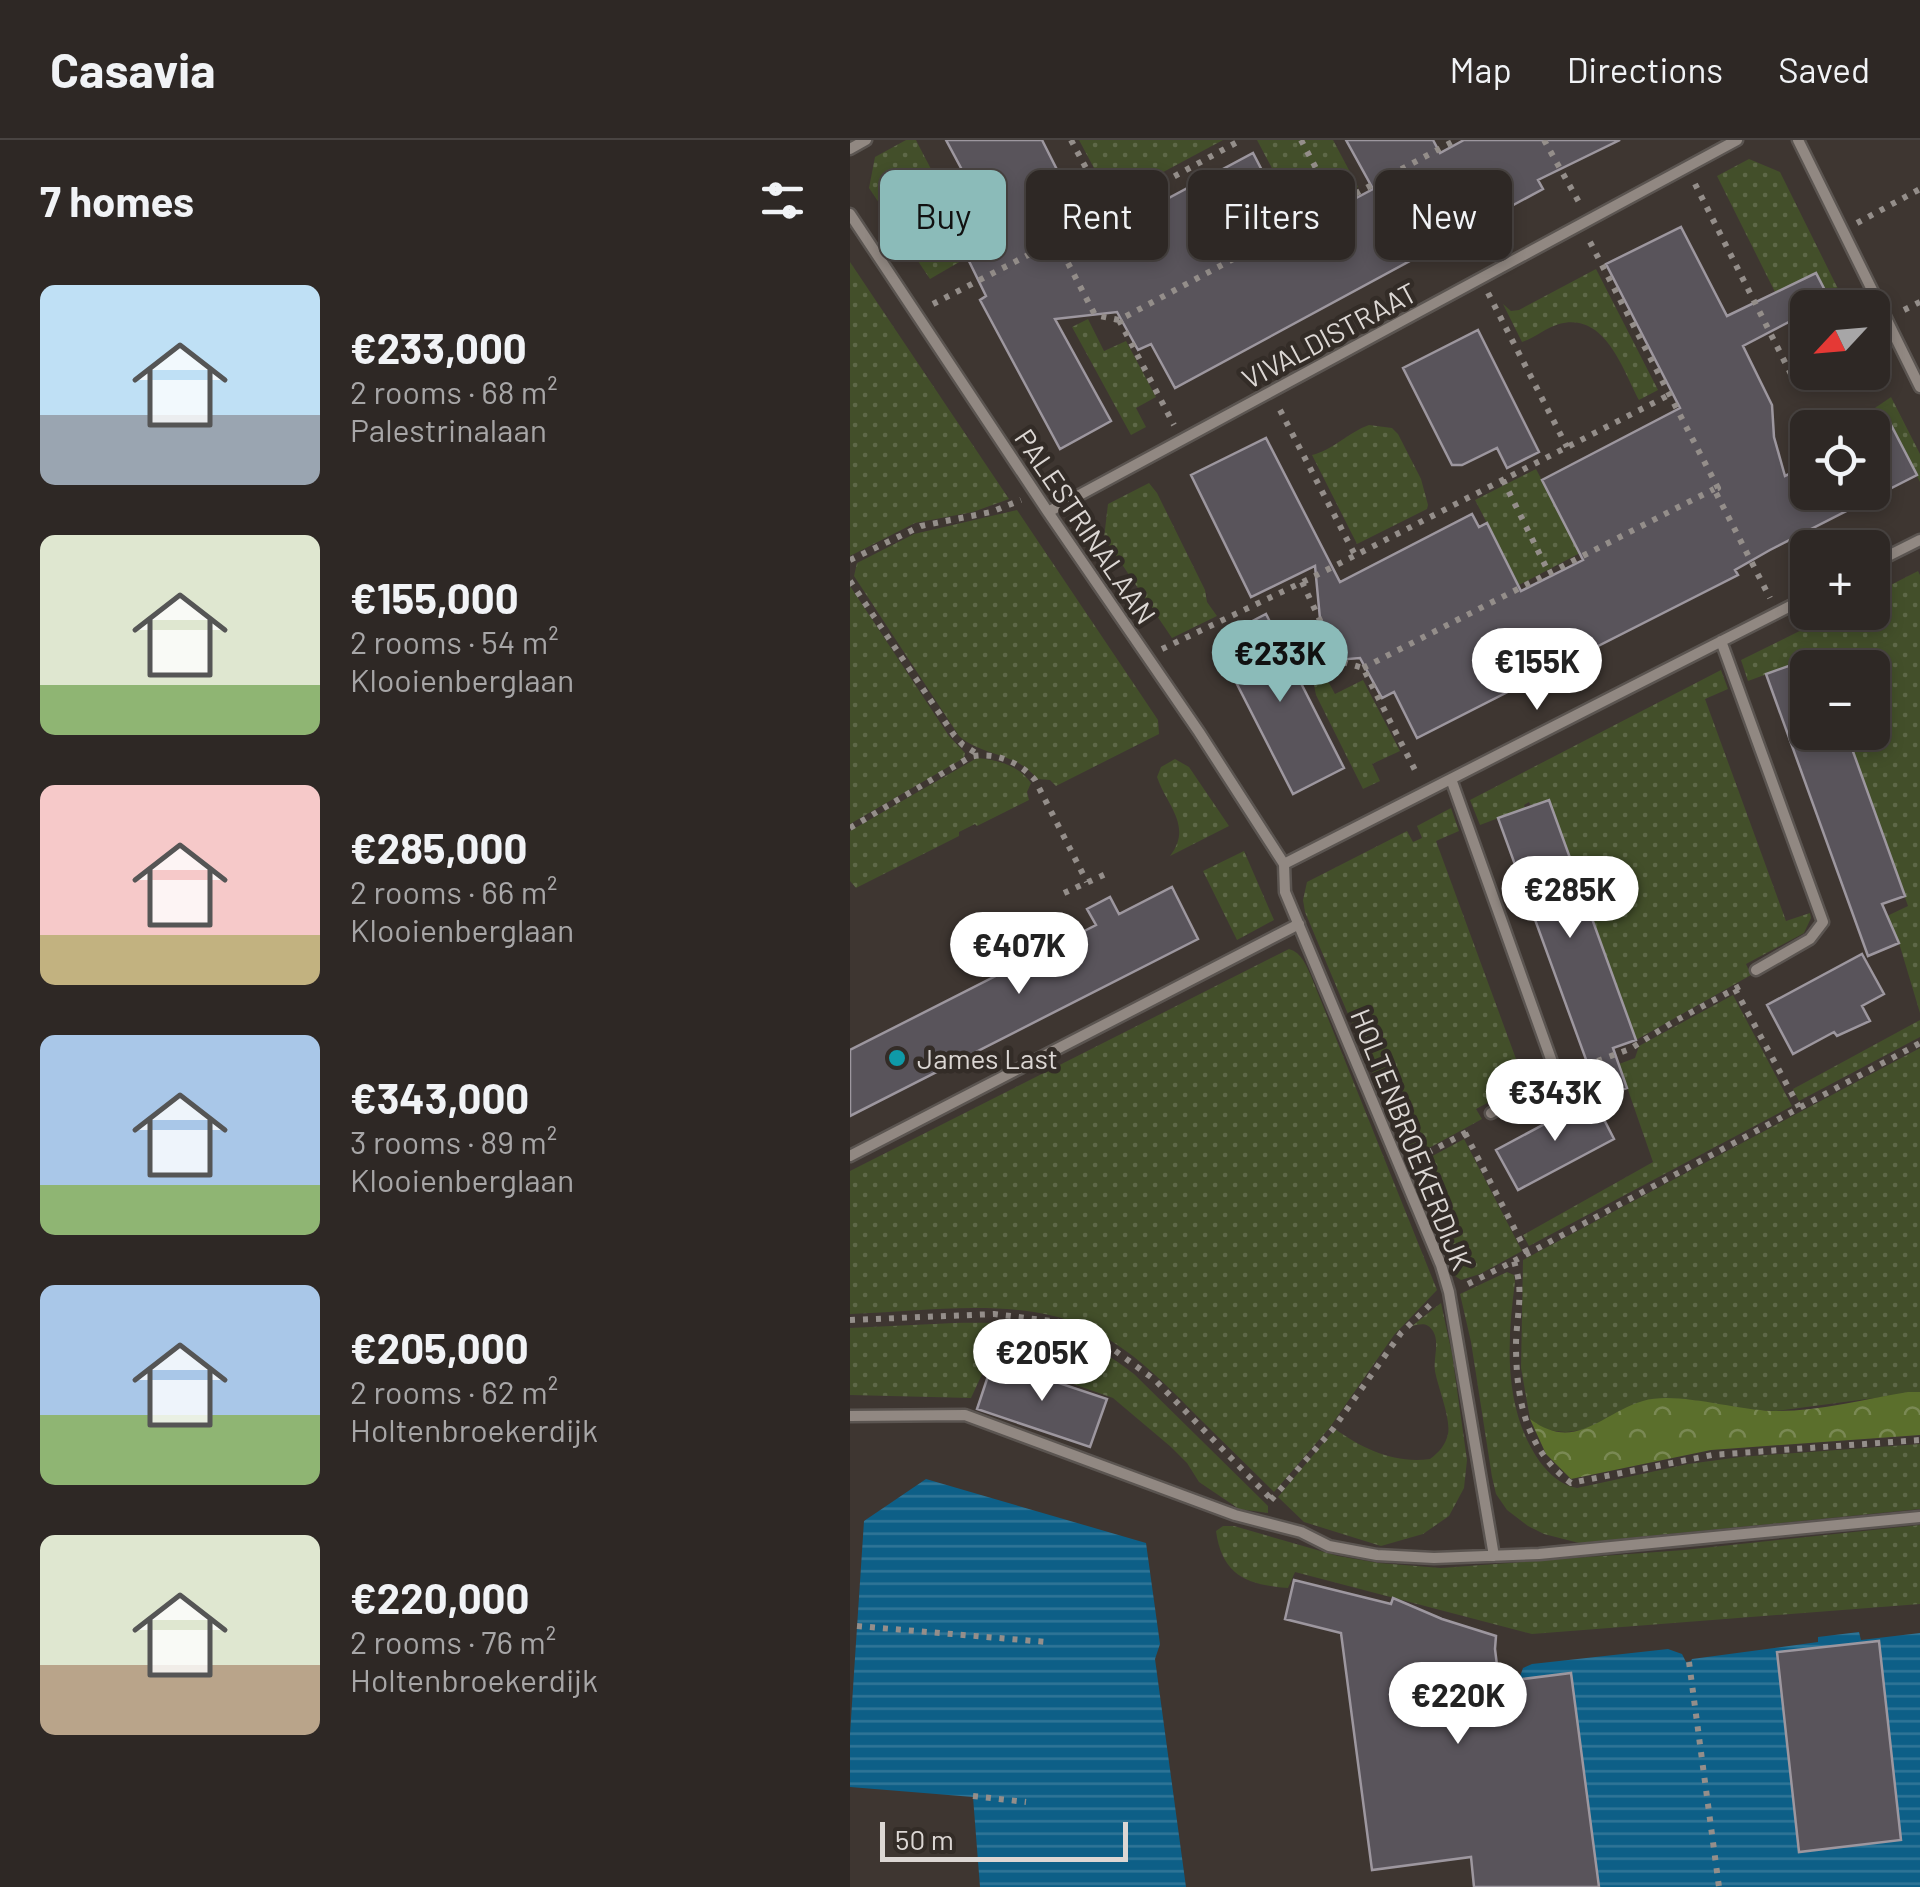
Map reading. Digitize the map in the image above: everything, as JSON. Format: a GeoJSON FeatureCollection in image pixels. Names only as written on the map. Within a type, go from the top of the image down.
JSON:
{"type":"FeatureCollection","features":[{"type":"Feature","properties":{"kind":"street"},"geometry":{"type":"LineString","coordinates":[[850,148],[866,140]]}},
{"type":"Feature","properties":{"kind":"street","name":"VIVALDISTRAAT"},"geometry":{"type":"LineString","coordinates":[[1048,512],[1737,140]]}},
{"type":"Feature","properties":{"kind":"street"},"geometry":{"type":"LineString","coordinates":[[1798,140],[1920,387]]}},
{"type":"Feature","properties":{"kind":"street","name":"PALESTRINALAAN"},"geometry":{"type":"LineString","coordinates":[[850,214],[1284,864]]}},
{"type":"Feature","properties":{"kind":"street"},"geometry":{"type":"LineString","coordinates":[[1890,555],[1920,540]]}},
{"type":"Feature","properties":{"kind":"street"},"geometry":{"type":"LineString","coordinates":[[1284,864],[1790,606]]}},
{"type":"Feature","properties":{"kind":"street"},"geometry":{"type":"LineString","coordinates":[[1722,640],[1823,922],[1810,939],[1756,970]]}},
{"type":"Feature","properties":{"kind":"street"},"geometry":{"type":"LineString","coordinates":[[1451,780],[1557,1076],[1491,1113]]}},
{"type":"Feature","properties":{"kind":"street","name":"HOLTENBROEKERDIJK"},"geometry":{"type":"LineString","coordinates":[[1284,864],[1286,892],[1441,1265],[1449,1292],[1494,1556]]}},
{"type":"Feature","properties":{"kind":"street"},"geometry":{"type":"LineString","coordinates":[[850,1156],[1300,924]]}},
{"type":"Feature","properties":{"kind":"street"},"geometry":{"type":"LineString","coordinates":[[850,1416],[965,1415],[1235,1516],[1300,1532],[1329,1546],[1377,1555],[1494,1556],[1920,1517]]}},
{"type":"Feature","properties":{"kind":"path"},"geometry":{"type":"LineString","coordinates":[[1071,140],[1087,170]]}},
{"type":"Feature","properties":{"kind":"path"},"geometry":{"type":"LineString","coordinates":[[1168,180],[1241,140]]}},
{"type":"Feature","properties":{"kind":"path"},"geometry":{"type":"LineString","coordinates":[[1302,140],[1318,170]]}},
{"type":"Feature","properties":{"kind":"path"},"geometry":{"type":"LineString","coordinates":[[1355,194],[1456,140]]}},
{"type":"Feature","properties":{"kind":"path"},"geometry":{"type":"LineString","coordinates":[[1302,582],[1340,661],[1363,668],[1718,488],[1544,140]]}},
{"type":"Feature","properties":{"kind":"path"},"geometry":{"type":"LineString","coordinates":[[1687,167],[1790,372]]}},
{"type":"Feature","properties":{"kind":"path"},"geometry":{"type":"LineString","coordinates":[[1843,231],[1920,190]]}},
{"type":"Feature","properties":{"kind":"path"},"geometry":{"type":"LineString","coordinates":[[916,312],[1026,255]]}},
{"type":"Feature","properties":{"kind":"path"},"geometry":{"type":"LineString","coordinates":[[1067,260],[1096,315],[1119,320],[1231,260]]}},
{"type":"Feature","properties":{"kind":"path"},"geometry":{"type":"LineString","coordinates":[[1480,279],[1567,448]]}},
{"type":"Feature","properties":{"kind":"path"},"geometry":{"type":"LineString","coordinates":[[1119,320],[1182,440]]}},
{"type":"Feature","properties":{"kind":"path"},"geometry":{"type":"LineString","coordinates":[[1271,392],[1356,556]]}},
{"type":"Feature","properties":{"kind":"path"},"geometry":{"type":"LineString","coordinates":[[1147,656],[1356,556],[1669,396]]}},
{"type":"Feature","properties":{"kind":"path"},"geometry":{"type":"LineString","coordinates":[[1503,480],[1550,573]]}},
{"type":"Feature","properties":{"kind":"path"},"geometry":{"type":"LineString","coordinates":[[1714,490],[1777,612]]}},
{"type":"Feature","properties":{"kind":"path"},"geometry":{"type":"LineString","coordinates":[[850,560],[921,526],[991,512],[1036,493]]}},
{"type":"Feature","properties":{"kind":"path"},"geometry":{"type":"LineString","coordinates":[[850,580],[963,745],[1027,771],[1050,807],[1087,882]]}},
{"type":"Feature","properties":{"kind":"path"},"geometry":{"type":"LineString","coordinates":[[1363,668],[1426,792]]}},
{"type":"Feature","properties":{"kind":"path"},"geometry":{"type":"LineString","coordinates":[[850,828],[970,757],[980,755]]}},
{"type":"Feature","properties":{"kind":"path"},"geometry":{"type":"LineString","coordinates":[[1064,893],[1108,872]]}},
{"type":"Feature","properties":{"kind":"path"},"geometry":{"type":"LineString","coordinates":[[1557,1076],[1630,1049],[1753,979],[1756,970]]}},
{"type":"Feature","properties":{"kind":"path"},"geometry":{"type":"LineString","coordinates":[[1735,989],[1799,1107]]}},
{"type":"Feature","properties":{"kind":"path"},"geometry":{"type":"LineString","coordinates":[[1272,1500],[1332,1428],[1400,1333],[1430,1305],[1920,1043]]}},
{"type":"Feature","properties":{"kind":"path"},"geometry":{"type":"LineString","coordinates":[[1402,1167],[1484,1123],[1491,1113]]}},
{"type":"Feature","properties":{"kind":"path"},"geometry":{"type":"LineString","coordinates":[[1465,1133],[1527,1253]]}},
{"type":"Feature","properties":{"kind":"path"},"geometry":{"type":"LineString","coordinates":[[1514,1260],[1519,1283],[1516,1347],[1520,1397],[1544,1458],[1571,1483],[1712,1455],[1920,1440]]}},
{"type":"Feature","properties":{"kind":"path"},"geometry":{"type":"LineString","coordinates":[[850,1320],[994,1314],[1059,1322],[1110,1347],[1155,1380],[1300,1532]]}},
{"type":"Feature","properties":{"kind":"path"},"geometry":{"type":"LineString","coordinates":[[857,1626],[1046,1642]]}},
{"type":"Feature","properties":{"kind":"path"},"geometry":{"type":"LineString","coordinates":[[1689,1662],[1719,1887]]}},
{"type":"Feature","properties":{"kind":"path"},"geometry":{"type":"LineString","coordinates":[[974,1796],[1026,1802]]}},
{"type":"Feature","properties":{"kind":"green space"},"geometry":{"type":"Polygon","coordinates":[[[906,140],[916,140],[932,170],[880,170],[880,204],[869,188],[875,157],[906,140]]]}},
{"type":"Feature","properties":{"kind":"green space"},"geometry":{"type":"Polygon","coordinates":[[[1079,140],[1223,140],[1167,170],[1095,170],[1079,140]]]}},
{"type":"Feature","properties":{"kind":"green space"},"geometry":{"type":"Polygon","coordinates":[[[1257,140],[1333,140],[1349,170],[1273,170],[1257,140]]]}},
{"type":"Feature","properties":{"kind":"green space"},"geometry":{"type":"Polygon","coordinates":[[[1749,159],[1780,172],[1839,290],[1790,290],[1790,322],[1717,176],[1749,159]]]}},
{"type":"Feature","properties":{"kind":"green space"},"geometry":{"type":"Polygon","coordinates":[[[917,260],[961,260],[961,261],[930,279],[917,260]]]}},
{"type":"Feature","properties":{"kind":"green space"},"geometry":{"type":"Polygon","coordinates":[[[850,262],[1009,499],[973,512],[915,523],[850,556],[850,262]]]}},
{"type":"Feature","properties":{"kind":"green space"},"geometry":{"type":"Polygon","coordinates":[[[1596,269],[1658,390],[1639,400],[1610,346],[1589,326],[1559,324],[1522,342],[1503,304],[1511,311],[1519,310],[1596,269]]]}},
{"type":"Feature","properties":{"kind":"green space"},"geometry":{"type":"Polygon","coordinates":[[[1088,319],[1104,351],[1126,341],[1156,397],[1136,408],[1146,427],[1131,435],[1072,327],[1088,319]]]}},
{"type":"Feature","properties":{"kind":"green space"},"geometry":{"type":"Polygon","coordinates":[[[1891,397],[1920,454],[1920,482],[1890,423],[1890,410],[1872,410],[1891,397]]]}},
{"type":"Feature","properties":{"kind":"green space"},"geometry":{"type":"Polygon","coordinates":[[[1369,425],[1392,428],[1398,434],[1421,479],[1428,505],[1427,509],[1357,544],[1312,455],[1369,425]]]}},
{"type":"Feature","properties":{"kind":"green space"},"geometry":{"type":"Polygon","coordinates":[[[1536,469],[1580,553],[1519,585],[1475,500],[1536,469]]]}},
{"type":"Feature","properties":{"kind":"green space"},"geometry":{"type":"Polygon","coordinates":[[[1149,483],[1217,616],[1172,638],[1104,538],[1108,504],[1149,483]]]}},
{"type":"Feature","properties":{"kind":"green space"},"geometry":{"type":"Polygon","coordinates":[[[1017,510],[1158,720],[1159,734],[1056,786],[1050,780],[1037,779],[1020,764],[959,736],[854,576],[857,563],[914,534],[1017,510]]]}},
{"type":"Feature","properties":{"kind":"green space"},"geometry":{"type":"Polygon","coordinates":[[[1918,571],[1920,575],[1920,1013],[1887,916],[1908,906],[1852,750],[1890,750],[1890,650],[1790,650],[1790,665],[1748,681],[1741,660],[1802,630],[1890,630],[1890,585],[1918,571]]]}},
{"type":"Feature","properties":{"kind":"green space"},"geometry":{"type":"Polygon","coordinates":[[[850,586],[949,736],[965,753],[964,758],[850,824],[850,586]]]}},
{"type":"Feature","properties":{"kind":"green space"},"geometry":{"type":"Polygon","coordinates":[[[1322,670],[1335,694],[1363,680],[1400,751],[1372,764],[1380,781],[1363,789],[1316,695],[1312,675],[1322,670]]]}},
{"type":"Feature","properties":{"kind":"green space"},"geometry":{"type":"Polygon","coordinates":[[[1721,670],[1728,689],[1705,699],[1786,921],[1810,913],[1811,918],[1804,933],[1746,964],[1751,975],[1636,1040],[1549,800],[1531,806],[1529,802],[1525,808],[1480,825],[1470,800],[1721,670]]]}},
{"type":"Feature","properties":{"kind":"green space"},"geometry":{"type":"Polygon","coordinates":[[[977,758],[1000,762],[1020,772],[1031,783],[1029,800],[959,832],[959,836],[856,888],[850,881],[850,831],[977,758]]]}},
{"type":"Feature","properties":{"kind":"green space"},"geometry":{"type":"Polygon","coordinates":[[[1175,759],[1189,767],[1229,826],[1170,856],[1179,825],[1157,777],[1161,767],[1175,759]]]}},
{"type":"Feature","properties":{"kind":"green space"},"geometry":{"type":"Polygon","coordinates":[[[1451,808],[1459,831],[1436,841],[1519,1067],[1543,1060],[1536,1077],[1476,1109],[1482,1119],[1409,1159],[1303,900],[1307,882],[1407,831],[1413,842],[1422,838],[1417,826],[1451,808]]]}},
{"type":"Feature","properties":{"kind":"green space"},"geometry":{"type":"Polygon","coordinates":[[[1244,851],[1274,920],[1237,940],[1203,871],[1244,851]]]}},
{"type":"Feature","properties":{"kind":"green space"},"geometry":{"type":"Polygon","coordinates":[[[1289,949],[1300,956],[1311,976],[1437,1290],[1394,1335],[1330,1427],[1274,1492],[1144,1365],[1083,1326],[1034,1312],[988,1308],[850,1314],[850,1171],[1289,949]]]}},
{"type":"Feature","properties":{"kind":"green space"},"geometry":{"type":"Polygon","coordinates":[[[1733,995],[1792,1106],[1529,1246],[1523,1235],[1653,1162],[1619,1064],[1635,1058],[1639,1046],[1733,995]]]}},
{"type":"Feature","properties":{"kind":"green space"},"geometry":{"type":"Polygon","coordinates":[[[1920,1020],[1920,1037],[1799,1101],[1793,1089],[1920,1020]]]}},
{"type":"Feature","properties":{"kind":"green space"},"geometry":{"type":"Polygon","coordinates":[[[1920,1048],[1920,1392],[1776,1411],[1663,1399],[1582,1430],[1566,1432],[1545,1430],[1530,1419],[1521,1368],[1523,1260],[1920,1048]]]}},
{"type":"Feature","properties":{"kind":"green space"},"geometry":{"type":"Polygon","coordinates":[[[1464,1139],[1522,1251],[1461,1280],[1455,1276],[1412,1167],[1464,1139]]]}},
{"type":"Feature","properties":{"kind":"green space"},"geometry":{"type":"Polygon","coordinates":[[[1507,1272],[1514,1275],[1515,1282],[1510,1352],[1519,1420],[1540,1462],[1561,1482],[1577,1488],[1740,1457],[1920,1444],[1920,1509],[1579,1543],[1528,1526],[1507,1510],[1496,1494],[1460,1294],[1507,1272]]]}},
{"type":"Feature","properties":{"kind":"green space"},"geometry":{"type":"Polygon","coordinates":[[[1441,1303],[1467,1460],[1464,1488],[1449,1516],[1423,1534],[1381,1546],[1304,1522],[1278,1497],[1335,1429],[1368,1449],[1404,1459],[1430,1459],[1443,1445],[1448,1427],[1435,1371],[1435,1336],[1426,1325],[1412,1326],[1441,1303]]]}},
{"type":"Feature","properties":{"kind":"green space"},"geometry":{"type":"Polygon","coordinates":[[[954,1323],[1029,1326],[1090,1345],[1134,1374],[1268,1506],[1268,1513],[1239,1509],[1199,1482],[1171,1447],[1113,1398],[991,1355],[971,1398],[850,1395],[850,1328],[954,1323]]]}},
{"type":"Feature","properties":{"kind":"green space"},"geometry":{"type":"Polygon","coordinates":[[[1920,1392],[1920,1435],[1711,1450],[1571,1479],[1546,1454],[1530,1419],[1561,1432],[1575,1431],[1656,1399],[1789,1411],[1920,1392]]]}},
{"type":"Feature","properties":{"kind":"green space"},"geometry":{"type":"Polygon","coordinates":[[[1920,1525],[1920,1604],[1532,1634],[1295,1572],[1288,1588],[1249,1581],[1224,1558],[1216,1531],[1234,1526],[1338,1556],[1441,1568],[1684,1550],[1920,1525]]]}},
{"type":"Feature","properties":{"kind":"water"},"geometry":{"type":"Polygon","coordinates":[[[926,1479],[1146,1543],[1160,1644],[1155,1659],[1186,1887],[980,1887],[973,1797],[850,1787],[864,1521],[926,1479]]]}},
{"type":"Feature","properties":{"kind":"water"},"geometry":{"type":"Polygon","coordinates":[[[1859,1632],[1861,1640],[1920,1633],[1920,1887],[1546,1887],[1519,1679],[1523,1668],[1668,1649],[1682,1654],[1686,1662],[1859,1632]]]}},
{"type":"Feature","properties":{"kind":"building"},"geometry":{"type":"Polygon","coordinates":[[[946,140],[1042,140],[1057,170],[1026,170],[1026,260],[1168,260],[1168,198],[1188,188],[1188,260],[1355,260],[1355,199],[1373,189],[1346,140],[1433,140],[1440,153],[1464,140],[1620,140],[1538,180],[1543,189],[1512,206],[1512,170],[1375,170],[1375,260],[1412,260],[1175,388],[1151,344],[1138,350],[1117,312],[1055,319],[1111,421],[1060,449],[980,300],[986,296],[968,260],[1006,260],[1006,170],[962,170],[946,140]]]}},
{"type":"Feature","properties":{"kind":"building"},"geometry":{"type":"Polygon","coordinates":[[[1253,153],[1262,170],[1221,170],[1253,153]]]}},
{"type":"Feature","properties":{"kind":"building"},"geometry":{"type":"Polygon","coordinates":[[[1681,227],[1727,316],[1816,273],[1825,290],[1790,290],[1790,321],[1743,346],[1772,405],[1774,437],[1785,476],[1790,474],[1790,510],[1848,510],[1809,530],[1790,530],[1790,540],[1735,570],[1738,575],[1417,738],[1394,692],[1382,698],[1360,658],[1324,661],[1315,566],[1251,597],[1191,475],[1266,438],[1340,582],[1472,514],[1479,527],[1487,523],[1521,591],[1583,560],[1542,480],[1680,408],[1606,264],[1681,227]]]}},
{"type":"Feature","properties":{"kind":"building"},"geometry":{"type":"Polygon","coordinates":[[[1478,330],[1539,452],[1507,468],[1497,448],[1462,465],[1452,465],[1403,368],[1478,330]]]}},
{"type":"Feature","properties":{"kind":"building"},"geometry":{"type":"Polygon","coordinates":[[[1890,423],[1917,475],[1890,489],[1890,423]]]}},
{"type":"Feature","properties":{"kind":"building"},"geometry":{"type":"Polygon","coordinates":[[[1266,614],[1344,768],[1293,794],[1216,643],[1266,614]]]}},
{"type":"Feature","properties":{"kind":"building"},"geometry":{"type":"Polygon","coordinates":[[[1790,665],[1790,740],[1766,674],[1790,665]]]}},
{"type":"Feature","properties":{"kind":"building"},"geometry":{"type":"Polygon","coordinates":[[[1793,750],[1852,750],[1905,896],[1882,904],[1899,943],[1868,956],[1793,750]]]}},
{"type":"Feature","properties":{"kind":"building"},"geometry":{"type":"Polygon","coordinates":[[[1549,800],[1636,1040],[1613,1048],[1627,1088],[1600,1098],[1498,818],[1549,800]]]}},
{"type":"Feature","properties":{"kind":"building"},"geometry":{"type":"Polygon","coordinates":[[[1172,887],[1198,939],[850,1116],[850,1050],[1096,925],[1087,909],[1110,897],[1119,914],[1172,887]]]}},
{"type":"Feature","properties":{"kind":"building"},"geometry":{"type":"Polygon","coordinates":[[[1862,954],[1884,994],[1862,1006],[1870,1021],[1837,1036],[1834,1032],[1793,1054],[1767,1005],[1862,954]]]}},
{"type":"Feature","properties":{"kind":"building"},"geometry":{"type":"Polygon","coordinates":[[[1593,1098],[1614,1139],[1518,1190],[1496,1150],[1593,1098]]]}},
{"type":"Feature","properties":{"kind":"building"},"geometry":{"type":"Polygon","coordinates":[[[993,1361],[1107,1399],[1090,1447],[977,1409],[993,1361]]]}},
{"type":"Feature","properties":{"kind":"building"},"geometry":{"type":"Polygon","coordinates":[[[1294,1580],[1391,1604],[1393,1598],[1496,1636],[1499,1682],[1571,1673],[1599,1887],[1474,1887],[1471,1857],[1372,1870],[1341,1633],[1285,1619],[1294,1580]]]}},
{"type":"Feature","properties":{"kind":"building"},"geometry":{"type":"Polygon","coordinates":[[[1879,1641],[1901,1840],[1799,1852],[1777,1652],[1879,1641]]]}},
{"type":"Feature","properties":{"kind":"place","name":"James Last"},"geometry":{"type":"Point","coordinates":[897,1058]}}]}
